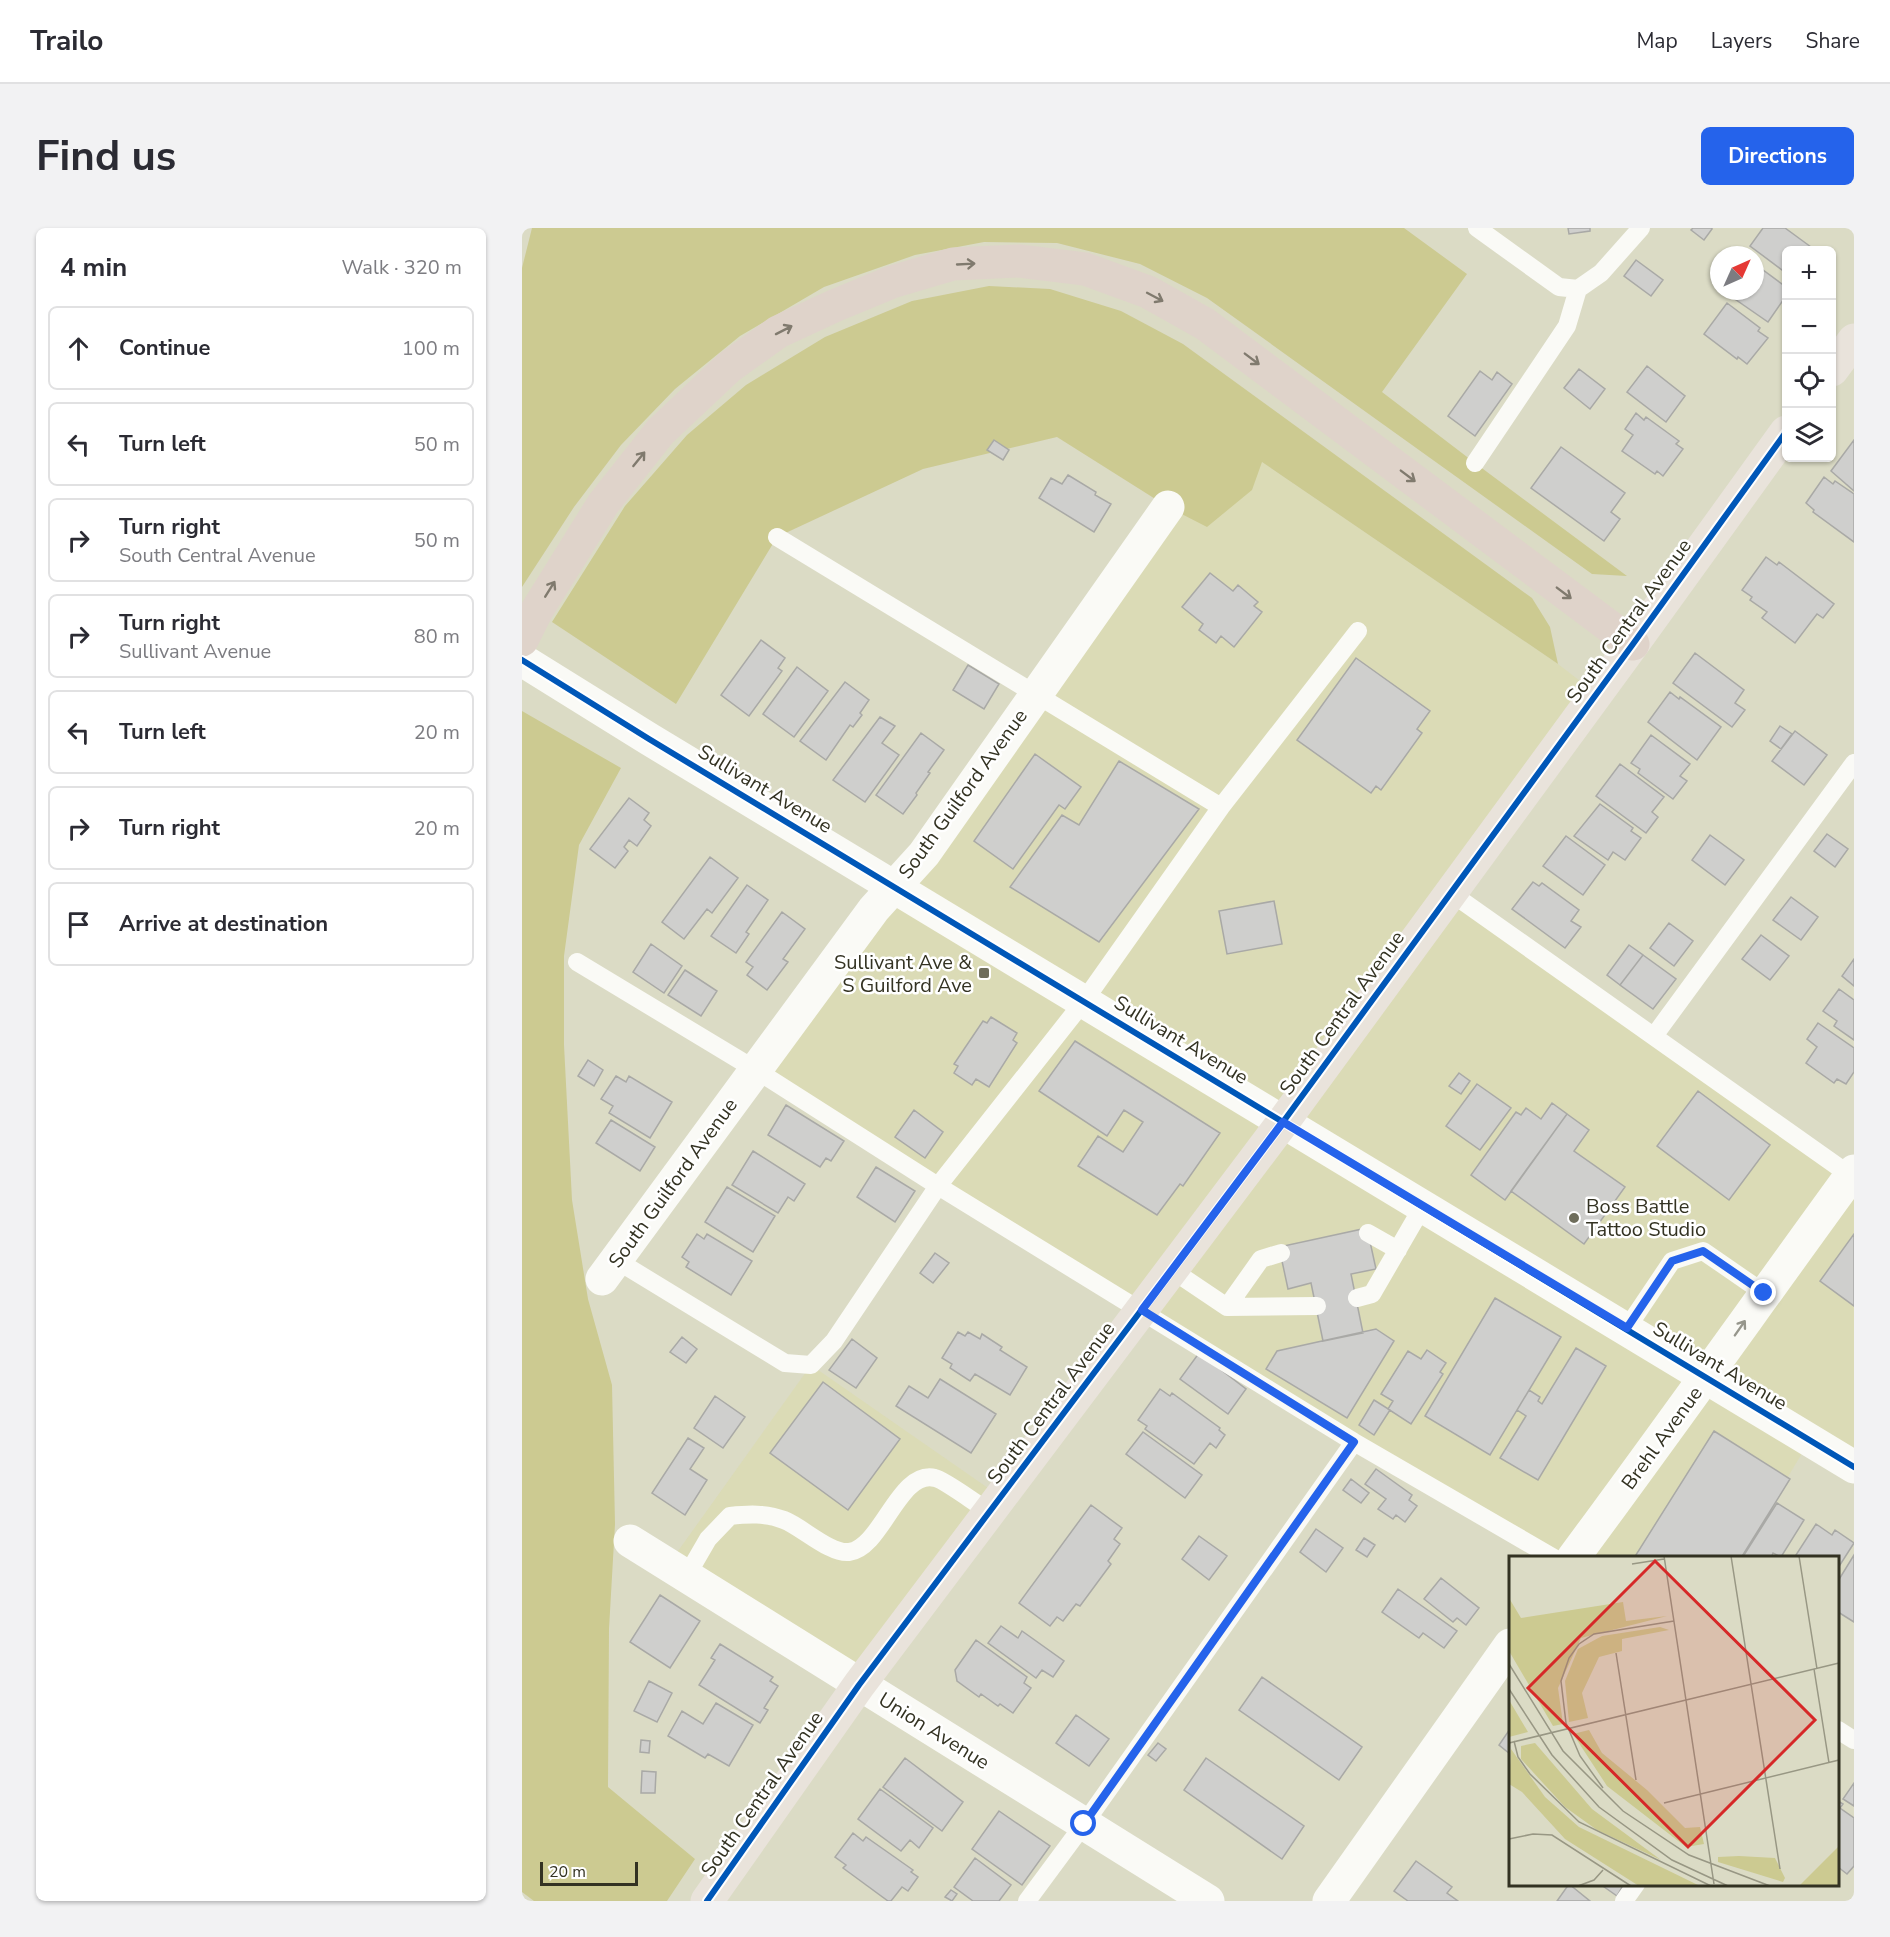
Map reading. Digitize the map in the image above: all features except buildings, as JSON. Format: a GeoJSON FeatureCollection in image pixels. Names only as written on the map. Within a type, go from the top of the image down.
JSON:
{"type":"FeatureCollection","features":[{"type":"Feature","properties":{"kind":"highway"},"geometry":{"type":"LineString","coordinates":[[522,640],[537,610],[603,504],[660,432],[729,367],[778,332],[892,282],[953,264],[1019,261],[1085,269],[1148,292],[1205,324],[1633,645]]}},
{"type":"Feature","properties":{"kind":"main road"},"geometry":{"type":"LineString","coordinates":[[1836,365],[1854,340]]}},
{"type":"Feature","properties":{"kind":"main road","name":"South Central Avenue"},"geometry":{"type":"LineString","coordinates":[[707,1901],[859,1685],[1283,1122],[1633,645],[1782,438]]}},
{"type":"Feature","properties":{"kind":"street","name":"South Guilford Avenue"},"geometry":{"type":"LineString","coordinates":[[609,1270],[874,909],[924,854],[1168,507]]}},
{"type":"Feature","properties":{"kind":"street","name":"Sullivant Avenue"},"geometry":{"type":"LineString","coordinates":[[522,660],[1854,1467]]}},
{"type":"Feature","properties":{"kind":"street","name":"Brehl Avenue"},"geometry":{"type":"LineString","coordinates":[[1574,1556],[1852,1174]]}},
{"type":"Feature","properties":{"kind":"street","name":"Union Avenue"},"geometry":{"type":"LineString","coordinates":[[630,1541],[1208,1901]]}},
{"type":"Feature","properties":{"kind":"street"},"geometry":{"type":"LineString","coordinates":[[1329,1901],[1509,1646]]}},
{"type":"Feature","properties":{"kind":"lane"},"geometry":{"type":"LineString","coordinates":[[1477,228],[1559,287],[1578,289]]}},
{"type":"Feature","properties":{"kind":"lane"},"geometry":{"type":"LineString","coordinates":[[1474,463],[1567,326],[1578,289],[1601,273],[1641,228]]}},
{"type":"Feature","properties":{"kind":"lane"},"geometry":{"type":"LineString","coordinates":[[777,537],[1221,807]]}},
{"type":"Feature","properties":{"kind":"lane"},"geometry":{"type":"LineString","coordinates":[[609,1270],[785,1363],[812,1365],[834,1341],[938,1186],[1084,1001],[1221,807],[1358,631]]}},
{"type":"Feature","properties":{"kind":"lane"},"geometry":{"type":"LineString","coordinates":[[1654,1036],[1854,763]]}},
{"type":"Feature","properties":{"kind":"lane"},"geometry":{"type":"LineString","coordinates":[[1451,893],[1852,1174]]}},
{"type":"Feature","properties":{"kind":"lane"},"geometry":{"type":"LineString","coordinates":[[577,962],[756,1070],[938,1186],[1354,1442],[1552,1556]]}},
{"type":"Feature","properties":{"kind":"lane"},"geometry":{"type":"LineString","coordinates":[[1357,1298],[1372,1294],[1423,1206]]}},
{"type":"Feature","properties":{"kind":"lane"},"geometry":{"type":"LineString","coordinates":[[1368,1233],[1398,1250]]}},
{"type":"Feature","properties":{"kind":"lane"},"geometry":{"type":"LineString","coordinates":[[1627,1328],[1672,1261],[1703,1251],[1764,1293]]}},
{"type":"Feature","properties":{"kind":"lane"},"geometry":{"type":"LineString","coordinates":[[1227,1307],[1261,1259],[1281,1253]]}},
{"type":"Feature","properties":{"kind":"lane"},"geometry":{"type":"LineString","coordinates":[[1172,1270],[1227,1307],[1317,1306]]}},
{"type":"Feature","properties":{"kind":"lane"},"geometry":{"type":"LineString","coordinates":[[1027,1901],[1354,1442]]}},
{"type":"Feature","properties":{"kind":"lane"},"geometry":{"type":"LineString","coordinates":[[686,1577],[708,1539],[730,1516],[758,1514],[784,1520],[836,1550],[848,1552],[859,1549],[870,1538],[907,1488],[917,1480],[935,1478],[990,1512]]}},
{"type":"Feature","properties":{"kind":"lane"},"geometry":{"type":"LineString","coordinates":[[1839,1731],[1854,1740]]}},
{"type":"Feature","properties":{"kind":"lane"},"geometry":{"type":"LineString","coordinates":[[1624,1901],[1635,1886]]}},
{"type":"Feature","properties":{"kind":"shaded area"},"geometry":{"type":"Polygon","coordinates":[[[532,228],[1404,228],[1467,274],[1382,392],[1627,576],[1592,574],[1207,298],[1140,264],[1057,243],[984,242],[915,255],[824,287],[740,336],[675,389],[621,445],[574,507],[522,587],[522,268],[532,228]]]}},
{"type":"Feature","properties":{"kind":"shaded area"},"geometry":{"type":"Polygon","coordinates":[[[989,286],[1050,289],[1121,311],[1183,344],[1532,598],[1550,627],[1558,664],[1262,462],[1252,490],[1207,527],[1168,507],[1057,437],[923,469],[777,537],[676,704],[552,622],[625,506],[687,435],[746,385],[825,337],[912,301],[989,286]]]}},
{"type":"Feature","properties":{"kind":"shaded area"},"geometry":{"type":"Polygon","coordinates":[[[1262,462],[1558,664],[1597,694],[1452,893],[1854,1171],[1854,1467],[1810,1440],[1741,1556],[1552,1556],[756,1070],[1168,507],[1262,462]]]}},
{"type":"Feature","properties":{"kind":"shaded area"},"geometry":{"type":"Polygon","coordinates":[[[522,711],[621,768],[579,845],[564,956],[564,1045],[572,1200],[588,1299],[612,1385],[615,1524],[609,1629],[608,1787],[695,1859],[667,1901],[534,1901],[522,1892],[522,711]]]}},
{"type":"Feature","properties":{"kind":"shaded area"},"geometry":{"type":"Polygon","coordinates":[[[811,1365],[1001,1497],[859,1685],[668,1565],[811,1365]]]}},
{"type":"Feature","properties":{"kind":"cycle path"},"geometry":{"type":"LineString","coordinates":[[707,1901],[859,1685],[1283,1122],[1782,438]]}},
{"type":"Feature","properties":{"kind":"cycle path"},"geometry":{"type":"LineString","coordinates":[[522,660],[1854,1467]]}},
{"type":"Feature","properties":{"kind":"place","name":"Sullivant Ave & S Guilford Ave"},"geometry":{"type":"Point","coordinates":[984,973]}},
{"type":"Feature","properties":{"kind":"place","name":"Boss Battle Tattoo Studio"},"geometry":{"type":"Point","coordinates":[1574,1218]}},
{"type":"Feature","properties":{"kind":"route"},"geometry":{"type":"LineString","coordinates":[[1084,1824],[1354,1442],[1142,1310],[1283,1122],[1627,1328],[1672,1261],[1703,1251],[1764,1293]]}}]}
